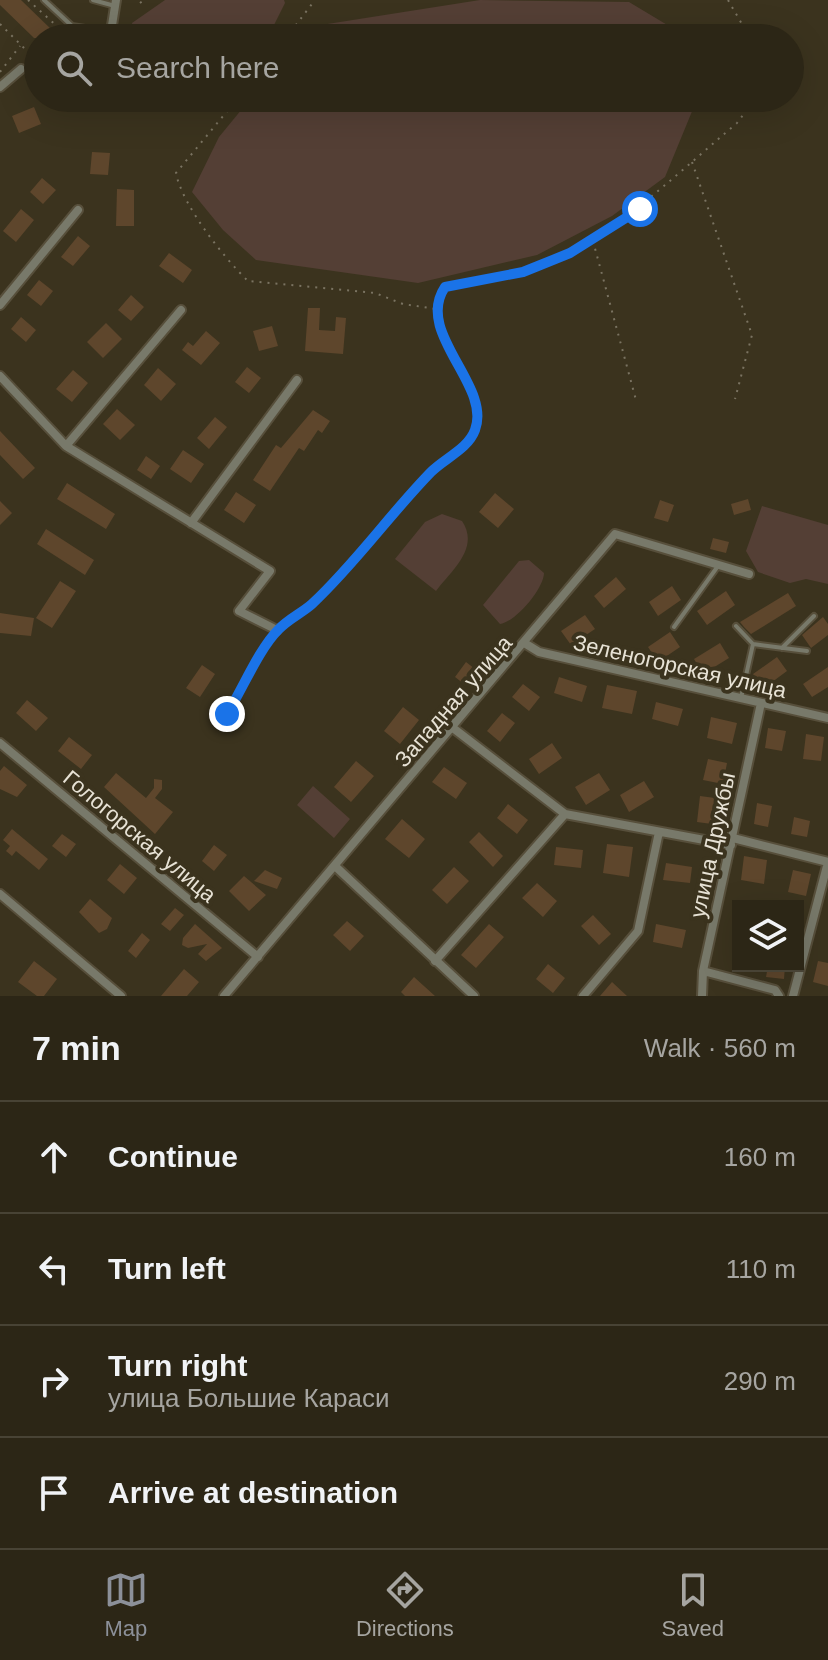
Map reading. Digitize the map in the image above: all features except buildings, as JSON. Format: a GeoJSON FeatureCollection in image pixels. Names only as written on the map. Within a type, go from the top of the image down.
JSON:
{"type":"FeatureCollection","features":[{"type":"Feature","properties":{"kind":"street"},"geometry":{"type":"LineString","coordinates":[[112,24],[115,3]]}},
{"type":"Feature","properties":{"kind":"street"},"geometry":{"type":"LineString","coordinates":[[0,87],[21,69]]}},
{"type":"Feature","properties":{"kind":"street"},"geometry":{"type":"LineString","coordinates":[[0,305],[78,210]]}},
{"type":"Feature","properties":{"kind":"street"},"geometry":{"type":"LineString","coordinates":[[66,446],[181,310]]}},
{"type":"Feature","properties":{"kind":"street"},"geometry":{"type":"LineString","coordinates":[[0,376],[66,446],[270,571],[239,611],[277,630]]}},
{"type":"Feature","properties":{"kind":"street"},"geometry":{"type":"LineString","coordinates":[[191,523],[297,380]]}},
{"type":"Feature","properties":{"kind":"street","name":"Западная улица"},"geometry":{"type":"LineString","coordinates":[[224,996],[526,644],[615,534],[749,574]]}},
{"type":"Feature","properties":{"kind":"street","name":"Зеленогорская улица"},"geometry":{"type":"LineString","coordinates":[[526,644],[539,652],[828,718]]}},
{"type":"Feature","properties":{"kind":"street","name":"улица Дружбы"},"geometry":{"type":"LineString","coordinates":[[702,996],[703,971],[761,703]]}},
{"type":"Feature","properties":{"kind":"street"},"geometry":{"type":"LineString","coordinates":[[453,728],[565,814],[732,842],[828,862],[793,996]]}},
{"type":"Feature","properties":{"kind":"street","name":"Гологорская улица"},"geometry":{"type":"LineString","coordinates":[[0,743],[258,957]]}},
{"type":"Feature","properties":{"kind":"street"},"geometry":{"type":"LineString","coordinates":[[435,961],[565,814]]}},
{"type":"Feature","properties":{"kind":"street"},"geometry":{"type":"LineString","coordinates":[[583,996],[638,931],[659,832]]}},
{"type":"Feature","properties":{"kind":"street"},"geometry":{"type":"LineString","coordinates":[[335,866],[474,996]]}},
{"type":"Feature","properties":{"kind":"street"},"geometry":{"type":"LineString","coordinates":[[0,894],[121,996]]}},
{"type":"Feature","properties":{"kind":"street"},"geometry":{"type":"LineString","coordinates":[[703,971],[775,990],[779,996]]}},
{"type":"Feature","properties":{"kind":"lane"},"geometry":{"type":"LineString","coordinates":[[44,0],[70,24]]}},
{"type":"Feature","properties":{"kind":"lane"},"geometry":{"type":"LineString","coordinates":[[93,0],[115,3]]}},
{"type":"Feature","properties":{"kind":"lane"},"geometry":{"type":"LineString","coordinates":[[674,627],[718,566]]}},
{"type":"Feature","properties":{"kind":"lane"},"geometry":{"type":"LineString","coordinates":[[782,648],[814,616]]}},
{"type":"Feature","properties":{"kind":"lane"},"geometry":{"type":"LineString","coordinates":[[736,626],[753,644],[807,651]]}},
{"type":"Feature","properties":{"kind":"lane"},"geometry":{"type":"LineString","coordinates":[[741,698],[753,644]]}},
{"type":"Feature","properties":{"kind":"path"},"geometry":{"type":"LineString","coordinates":[[28,0],[55,24]]}},
{"type":"Feature","properties":{"kind":"path"},"geometry":{"type":"LineString","coordinates":[[140,3],[144,0]]}},
{"type":"Feature","properties":{"kind":"path"},"geometry":{"type":"LineString","coordinates":[[297,24],[315,0]]}},
{"type":"Feature","properties":{"kind":"path"},"geometry":{"type":"LineString","coordinates":[[728,0],[742,24]]}},
{"type":"Feature","properties":{"kind":"path"},"geometry":{"type":"LineString","coordinates":[[0,24],[24,46]]}},
{"type":"Feature","properties":{"kind":"path"},"geometry":{"type":"LineString","coordinates":[[0,72],[21,45]]}},
{"type":"Feature","properties":{"kind":"path"},"geometry":{"type":"LineString","coordinates":[[226,112],[176,173],[180,193],[191,212],[237,271],[248,281],[375,293],[403,304],[436,309]]}},
{"type":"Feature","properties":{"kind":"path"},"geometry":{"type":"LineString","coordinates":[[227,714],[277,630],[312,604],[413,490],[439,463],[466,444],[476,428],[474,398],[444,335],[436,309],[445,287],[523,272],[593,240],[640,209],[737,123],[745,112]]}},
{"type":"Feature","properties":{"kind":"path"},"geometry":{"type":"LineString","coordinates":[[692,161],[752,335],[735,399]]}},
{"type":"Feature","properties":{"kind":"path"},"geometry":{"type":"LineString","coordinates":[[593,240],[636,400]]}},
{"type":"Feature","properties":{"kind":"shaded area"},"geometry":{"type":"Polygon","coordinates":[[[165,0],[284,0],[285,3],[274,24],[132,23],[165,0]]]}},
{"type":"Feature","properties":{"kind":"shaded area"},"geometry":{"type":"Polygon","coordinates":[[[480,0],[629,2],[666,24],[327,24],[480,0]]]}},
{"type":"Feature","properties":{"kind":"shaded area"},"geometry":{"type":"Polygon","coordinates":[[[240,112],[692,112],[665,177],[612,216],[537,255],[418,283],[256,260],[223,230],[192,192],[219,137],[240,112]]]}},
{"type":"Feature","properties":{"kind":"shaded area"},"geometry":{"type":"Polygon","coordinates":[[[762,506],[828,525],[828,584],[806,579],[790,583],[758,572],[746,551],[762,506]]]}},
{"type":"Feature","properties":{"kind":"shaded area"},"geometry":{"type":"Polygon","coordinates":[[[442,514],[462,521],[468,540],[462,558],[436,591],[395,559],[425,522],[442,514]]]}},
{"type":"Feature","properties":{"kind":"shaded area"},"geometry":{"type":"Polygon","coordinates":[[[529,560],[544,573],[543,579],[521,611],[500,624],[483,605],[519,561],[529,560]]]}},
{"type":"Feature","properties":{"kind":"shaded area"},"geometry":{"type":"Polygon","coordinates":[[[313,786],[350,819],[334,838],[297,805],[313,786]]]}},
{"type":"Feature","properties":{"kind":"route"},"geometry":{"type":"LineString","coordinates":[[227,714],[277,630],[312,604],[404,499],[439,463],[466,444],[476,428],[474,398],[444,335],[436,309],[445,287],[523,272],[570,253],[640,209]]}}]}
